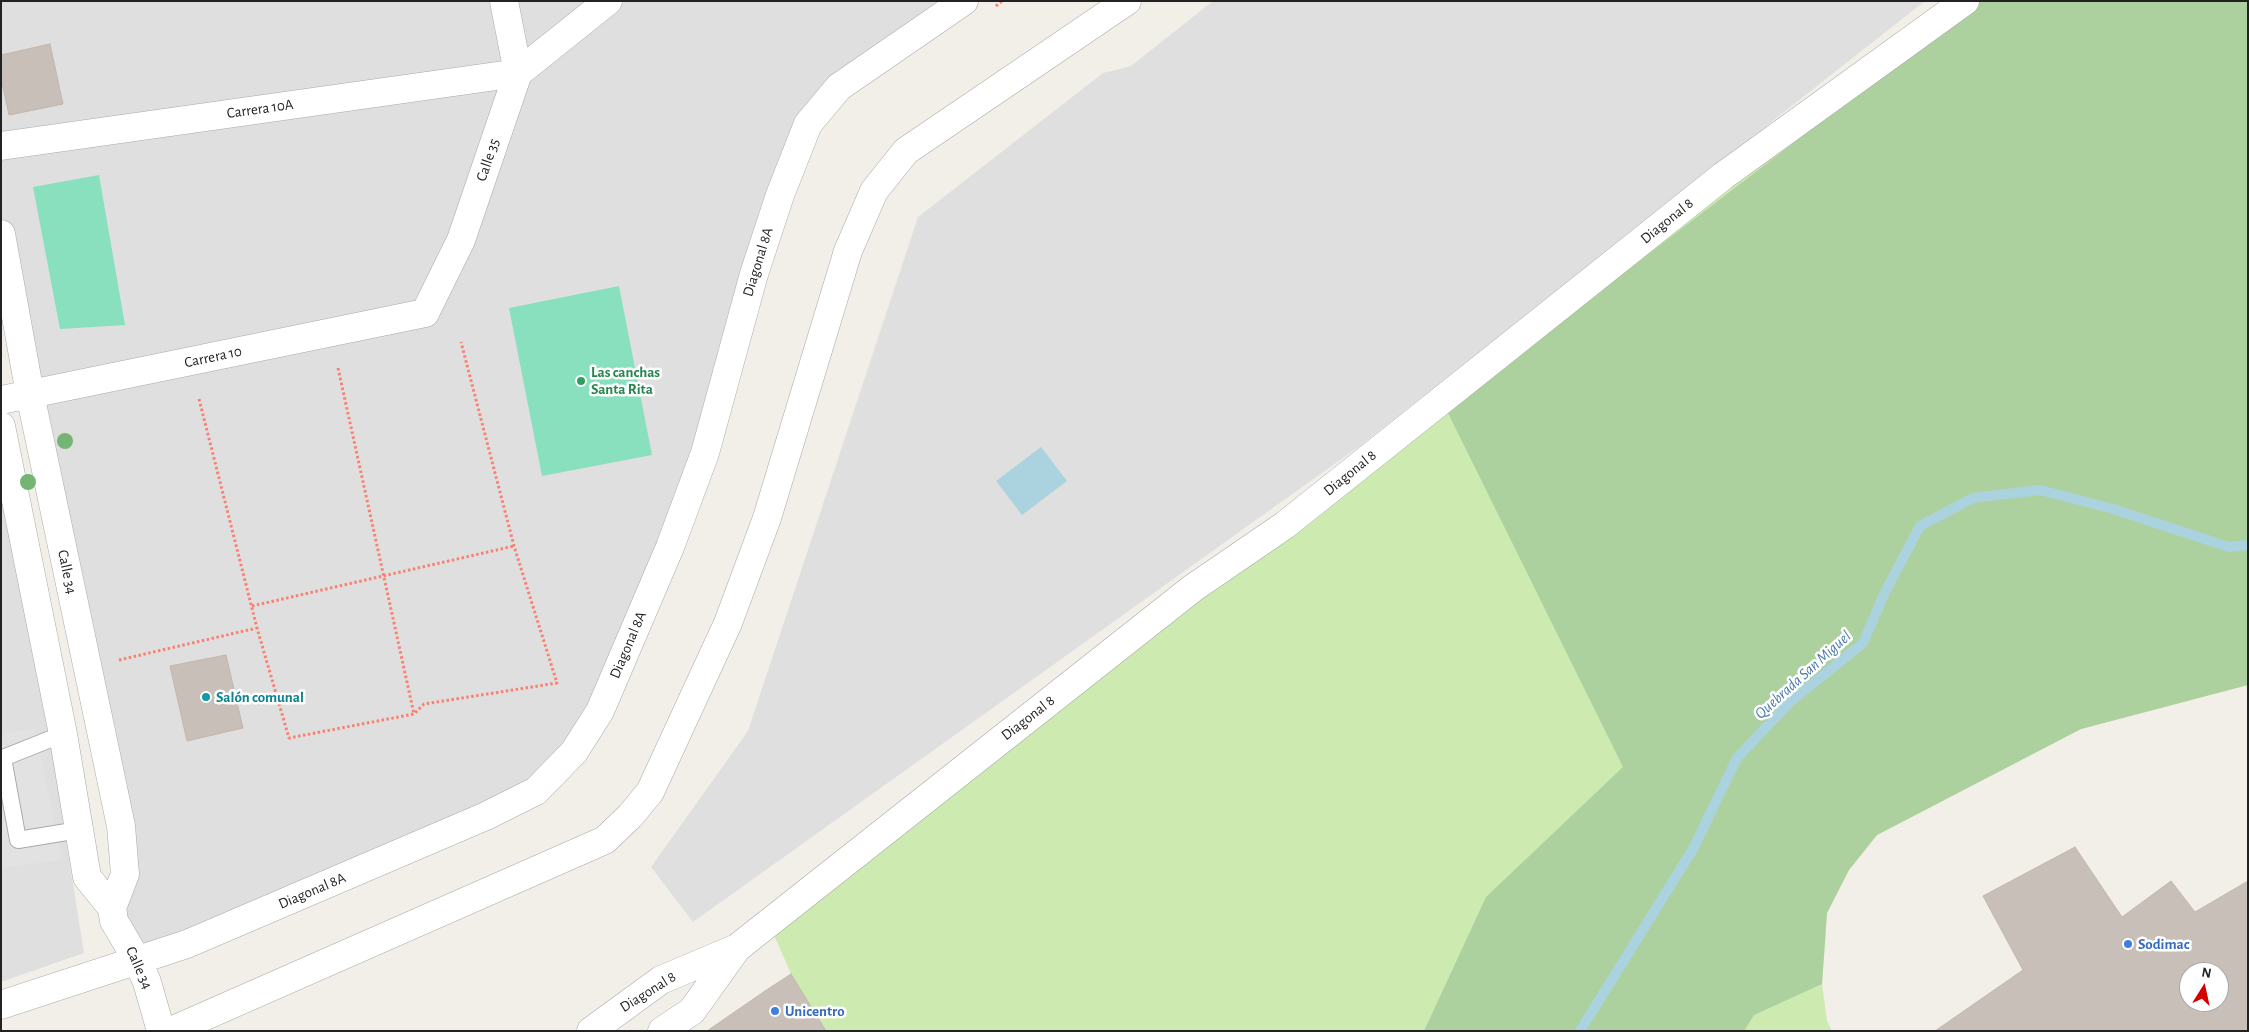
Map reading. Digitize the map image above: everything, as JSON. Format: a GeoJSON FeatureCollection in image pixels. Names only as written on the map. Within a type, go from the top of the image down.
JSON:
{"type":"FeatureCollection","features":[{"type":"Feature","properties":{"kind":"street","name":"Calle 35"},"geometry":{"type":"LineString","coordinates":[[425,312],[461,240],[518,73],[504,1]]}},
{"type":"Feature","properties":{"kind":"street"},"geometry":{"type":"LineString","coordinates":[[518,73],[608,1]]}},
{"type":"Feature","properties":{"kind":"street","name":"Diagonal 8A"},"geometry":{"type":"LineString","coordinates":[[1,1005],[187,944],[536,792],[574,752],[600,711],[670,547],[705,453],[754,274],[780,195],[808,124],[839,88],[964,1]]}},
{"type":"Feature","properties":{"kind":"street"},"geometry":{"type":"LineString","coordinates":[[170,1031],[605,840],[630,816],[650,792],[728,623],[767,518],[848,251],[874,191],[906,151],[1126,1]]}},
{"type":"Feature","properties":{"kind":"street","name":"Diagonal 8"},"geometry":{"type":"LineString","coordinates":[[591,1031],[662,980],[737,948],[1193,588],[1285,525],[1723,176],[1965,1]]}},
{"type":"Feature","properties":{"kind":"street","name":"Carrera 10A"},"geometry":{"type":"LineString","coordinates":[[1,146],[518,73]]}},
{"type":"Feature","properties":{"kind":"street","name":"Calle 34"},"geometry":{"type":"LineString","coordinates":[[1,234],[30,394],[121,826],[125,874],[112,908],[114,921],[137,960],[147,982],[161,1031]]}},
{"type":"Feature","properties":{"kind":"street","name":"Carrera 10"},"geometry":{"type":"LineString","coordinates":[[1,400],[425,312]]}},
{"type":"Feature","properties":{"kind":"street","name":"Calle 34"},"geometry":{"type":"LineString","coordinates":[[1,426],[64,734],[86,877],[112,908]]}},
{"type":"Feature","properties":{"kind":"street","name":"Diagonal 8"},"geometry":{"type":"LineString","coordinates":[[662,1031],[692,1011],[737,948]]}},
{"type":"Feature","properties":{"kind":"lane"},"geometry":{"type":"LineString","coordinates":[[64,734],[3,758],[18,840],[80,830]]}},
{"type":"Feature","properties":{"kind":"path"},"geometry":{"type":"LineString","coordinates":[[994,7],[1002,1]]}},
{"type":"Feature","properties":{"kind":"path"},"geometry":{"type":"LineString","coordinates":[[199,399],[257,628],[289,738],[414,714],[424,704],[557,683],[514,546],[461,342]]}},
{"type":"Feature","properties":{"kind":"path"},"geometry":{"type":"LineString","coordinates":[[338,368],[414,714]]}},
{"type":"Feature","properties":{"kind":"path"},"geometry":{"type":"LineString","coordinates":[[252,606],[514,546]]}},
{"type":"Feature","properties":{"kind":"path"},"geometry":{"type":"LineString","coordinates":[[110,662],[257,628]]}},
{"type":"Feature","properties":{"kind":"shaded area"},"geometry":{"type":"Polygon","coordinates":[[[1,1],[964,1],[839,87],[754,274],[600,711],[536,792],[137,960],[114,921],[125,874],[1,234],[1,1]]]}},
{"type":"Feature","properties":{"kind":"shaded area"},"geometry":{"type":"Polygon","coordinates":[[[1213,1],[1925,1],[1361,445],[693,922],[651,867],[748,731],[918,217],[1103,73],[1131,66],[1213,1]]]}},
{"type":"Feature","properties":{"kind":"shaded area"},"geometry":{"type":"Polygon","coordinates":[[[1,433],[84,953],[1,982],[1,433]]]}},
{"type":"Feature","properties":{"kind":"shaded area"},"geometry":{"type":"Polygon","coordinates":[[[35,729],[62,860],[1,868],[1,733],[35,729]]]}},
{"type":"Feature","properties":{"kind":"green space"},"geometry":{"type":"Polygon","coordinates":[[[1965,1],[2248,1],[2248,685],[2081,729],[1877,835],[1849,870],[1827,913],[1822,984],[1827,1021],[1832,1031],[826,1031],[791,974],[764,912],[1965,1]]]}},
{"type":"Feature","properties":{"kind":"green space"},"geometry":{"type":"Polygon","coordinates":[[[1979,1],[2248,1],[2248,685],[2081,729],[1877,835],[1849,870],[1827,913],[1822,984],[1754,1015],[1744,1031],[1424,1031],[1486,897],[1623,767],[1446,409],[1979,1]]]}},
{"type":"Feature","properties":{"kind":"green space"},"geometry":{"type":"Polygon","coordinates":[[[99,175],[125,325],[60,329],[33,187],[99,175]]]}},
{"type":"Feature","properties":{"kind":"green space","name":"Las canchas Santa Rita"},"geometry":{"type":"Polygon","coordinates":[[[619,286],[652,455],[542,476],[509,308],[619,286]]]}},
{"type":"Feature","properties":{"kind":"water"},"geometry":{"type":"Polygon","coordinates":[[[1041,447],[1067,481],[1022,515],[996,481],[1041,447]]]}},
{"type":"Feature","properties":{"kind":"building"},"geometry":{"type":"Polygon","coordinates":[[[50,44],[63,104],[9,115],[1,78],[1,55],[50,44]]]}},
{"type":"Feature","properties":{"kind":"building","name":"Salón comunal"},"geometry":{"type":"Polygon","coordinates":[[[226,655],[243,728],[187,741],[170,666],[226,655]]]}},
{"type":"Feature","properties":{"kind":"building","name":"Sodimac"},"geometry":{"type":"Polygon","coordinates":[[[2075,847],[2122,917],[2171,881],[2195,912],[2248,881],[2248,1031],[1935,1031],[2023,970],[1983,896],[2075,847]]]}},
{"type":"Feature","properties":{"kind":"building","name":"Unicentro"},"geometry":{"type":"Polygon","coordinates":[[[791,974],[826,1031],[707,1031],[765,991],[791,974]]]}},
{"type":"Feature","properties":{"kind":"waterway","name":"Quebrada San Miguel"},"geometry":{"type":"LineString","coordinates":[[1580,1031],[1693,849],[1737,758],[1790,702],[1863,643],[1886,590],[1920,526],[1973,498],[2040,490],[2113,509],[2229,547],[2248,545]]}},
{"type":"Feature","properties":{"kind":"place","name":"Las canchas Santa Rita"},"geometry":{"type":"Point","coordinates":[581,381]}},
{"type":"Feature","properties":{"kind":"place","name":"Salón comunal"},"geometry":{"type":"Point","coordinates":[206,697]}},
{"type":"Feature","properties":{"kind":"place","name":"Sodimac"},"geometry":{"type":"Point","coordinates":[2128,944]}},
{"type":"Feature","properties":{"kind":"place","name":"Unicentro"},"geometry":{"type":"Point","coordinates":[775,1011]}}]}
